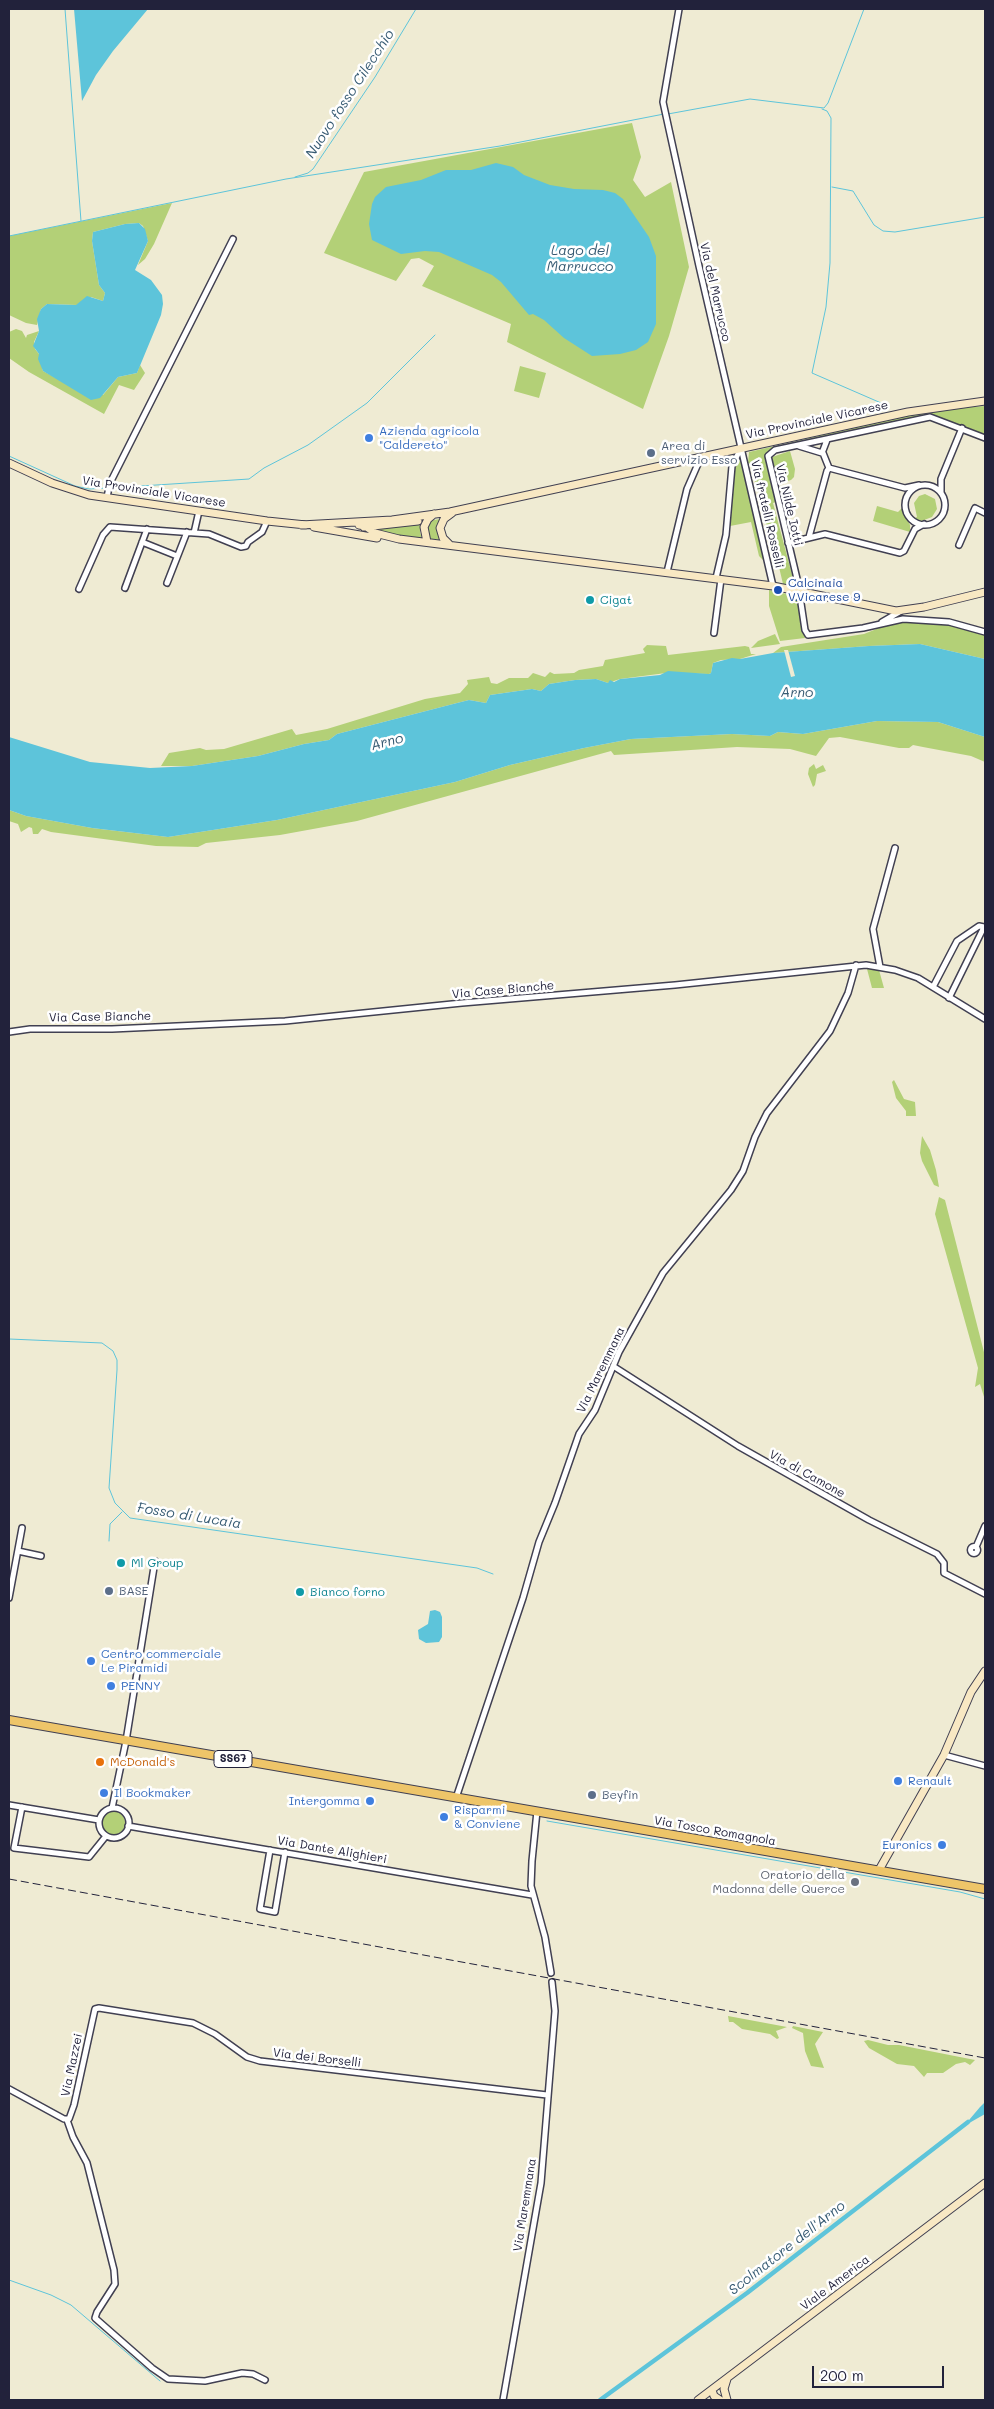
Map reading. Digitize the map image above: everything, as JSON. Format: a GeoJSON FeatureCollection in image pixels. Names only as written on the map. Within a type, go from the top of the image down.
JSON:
{"type":"FeatureCollection","features":[{"type":"Feature","properties":{"kind":"main road","name":"SS67"},"geometry":{"type":"LineString","coordinates":[[9,1720],[456,1798]]}},
{"type":"Feature","properties":{"kind":"main road","name":"Via Tosco Romagnola"},"geometry":{"type":"LineString","coordinates":[[456,1798],[879,1870],[985,1890]]}},
{"type":"Feature","properties":{"kind":"street","name":"Via del Marrucco"},"geometry":{"type":"LineString","coordinates":[[679,9],[663,93],[666,115],[741,448]]}},
{"type":"Feature","properties":{"kind":"street"},"geometry":{"type":"LineString","coordinates":[[107,497],[109,487],[233,239]]}},
{"type":"Feature","properties":{"kind":"street","name":"Via Provinciale Vicarese"},"geometry":{"type":"LineString","coordinates":[[9,463],[76,492],[267,521],[367,527],[428,519],[462,509],[932,407],[985,401]]}},
{"type":"Feature","properties":{"kind":"street","name":"Via Nilde Iotti"},"geometry":{"type":"LineString","coordinates":[[878,625],[808,635],[805,630],[799,590],[768,456],[772,451],[930,417],[985,438]]}},
{"type":"Feature","properties":{"kind":"street"},"geometry":{"type":"LineString","coordinates":[[788,542],[825,534],[900,553],[904,551],[915,529],[924,524],[935,522],[943,514],[945,504],[941,492],[941,479],[962,428]]}},
{"type":"Feature","properties":{"kind":"street"},"geometry":{"type":"LineString","coordinates":[[809,537],[829,468],[823,453],[827,440]]}},
{"type":"Feature","properties":{"kind":"street"},"geometry":{"type":"LineString","coordinates":[[797,445],[823,453]]}},
{"type":"Feature","properties":{"kind":"street"},"geometry":{"type":"LineString","coordinates":[[714,633],[718,579],[726,535],[732,466],[741,448]]}},
{"type":"Feature","properties":{"kind":"street","name":"Via fratelli Rosselli"},"geometry":{"type":"LineString","coordinates":[[741,448],[773,586]]}},
{"type":"Feature","properties":{"kind":"street"},"geometry":{"type":"LineString","coordinates":[[667,572],[687,489],[701,457]]}},
{"type":"Feature","properties":{"kind":"street"},"geometry":{"type":"LineString","coordinates":[[829,468],[905,488],[936,483],[941,479]]}},
{"type":"Feature","properties":{"kind":"street"},"geometry":{"type":"LineString","coordinates":[[924,524],[912,520],[905,507],[908,493],[922,485],[934,487],[941,492]]}},
{"type":"Feature","properties":{"kind":"street"},"geometry":{"type":"LineString","coordinates":[[959,545],[975,508],[985,513]]}},
{"type":"Feature","properties":{"kind":"street"},"geometry":{"type":"LineString","coordinates":[[449,545],[441,536],[442,522],[448,515],[462,509]]}},
{"type":"Feature","properties":{"kind":"street"},"geometry":{"type":"LineString","coordinates":[[194,533],[199,511]]}},
{"type":"Feature","properties":{"kind":"street","name":"Via Provinciale Vicarese"},"geometry":{"type":"LineString","coordinates":[[301,524],[351,523],[450,512]]}},
{"type":"Feature","properties":{"kind":"street"},"geometry":{"type":"LineString","coordinates":[[427,542],[423,529],[428,519],[437,513]]}},
{"type":"Feature","properties":{"kind":"street"},"geometry":{"type":"LineString","coordinates":[[79,589],[106,529],[113,526],[209,534],[241,547],[245,546],[262,532],[267,521]]}},
{"type":"Feature","properties":{"kind":"street","name":"Via Provinciale Vicarese"},"geometry":{"type":"LineString","coordinates":[[351,523],[367,527],[375,533],[399,539]]}},
{"type":"Feature","properties":{"kind":"street","name":"Via Provinciale Vicarese"},"geometry":{"type":"LineString","coordinates":[[301,524],[378,538],[427,542],[773,586],[901,611]]}},
{"type":"Feature","properties":{"kind":"street"},"geometry":{"type":"LineString","coordinates":[[125,588],[147,529]]}},
{"type":"Feature","properties":{"kind":"street"},"geometry":{"type":"LineString","coordinates":[[167,582],[187,532]]}},
{"type":"Feature","properties":{"kind":"street"},"geometry":{"type":"LineString","coordinates":[[142,542],[177,556]]}},
{"type":"Feature","properties":{"kind":"street"},"geometry":{"type":"LineString","coordinates":[[878,625],[901,611],[985,592]]}},
{"type":"Feature","properties":{"kind":"street"},"geometry":{"type":"LineString","coordinates":[[878,625],[904,619],[927,620],[949,622],[985,632]]}},
{"type":"Feature","properties":{"kind":"street"},"geometry":{"type":"LineString","coordinates":[[880,967],[873,929],[895,848]]}},
{"type":"Feature","properties":{"kind":"street"},"geometry":{"type":"LineString","coordinates":[[933,987],[958,941],[979,926],[984,927],[949,998]]}},
{"type":"Feature","properties":{"kind":"street","name":"Via Case Bianche"},"geometry":{"type":"LineString","coordinates":[[9,1032],[30,1028],[112,1029],[276,1021],[666,986],[856,965],[880,967],[905,973],[933,987],[985,1019]]}},
{"type":"Feature","properties":{"kind":"street","name":"Via Maremmana"},"geometry":{"type":"LineString","coordinates":[[456,1798],[523,1598],[541,1536],[577,1438],[597,1405],[619,1352],[663,1273],[739,1178],[750,1155],[758,1128],[767,1113],[830,1031],[848,993],[856,965]]}},
{"type":"Feature","properties":{"kind":"street","name":"Via di Camone"},"geometry":{"type":"LineString","coordinates":[[613,1366],[738,1446],[869,1520],[937,1554],[944,1563],[944,1573],[985,1594]]}},
{"type":"Feature","properties":{"kind":"street"},"geometry":{"type":"LineString","coordinates":[[976,1547],[985,1526]]}},
{"type":"Feature","properties":{"kind":"street"},"geometry":{"type":"LineString","coordinates":[[9,1598],[22,1528]]}},
{"type":"Feature","properties":{"kind":"street"},"geometry":{"type":"LineString","coordinates":[[18,1552],[41,1556]]}},
{"type":"Feature","properties":{"kind":"street"},"geometry":{"type":"LineString","coordinates":[[112,1808],[126,1741],[155,1561]]}},
{"type":"Feature","properties":{"kind":"street"},"geometry":{"type":"LineString","coordinates":[[879,1870],[944,1755],[966,1702],[985,1671]]}},
{"type":"Feature","properties":{"kind":"street"},"geometry":{"type":"LineString","coordinates":[[944,1755],[985,1766]]}},
{"type":"Feature","properties":{"kind":"street"},"geometry":{"type":"LineString","coordinates":[[9,1805],[99,1820]]}},
{"type":"Feature","properties":{"kind":"street"},"geometry":{"type":"LineString","coordinates":[[22,1807],[14,1848],[90,1857],[106,1836]]}},
{"type":"Feature","properties":{"kind":"street"},"geometry":{"type":"LineString","coordinates":[[112,1808],[125,1813],[128,1826],[126,1832],[119,1837],[106,1836],[100,1829],[99,1820],[102,1813],[112,1808]]}},
{"type":"Feature","properties":{"kind":"street"},"geometry":{"type":"LineString","coordinates":[[537,1812],[532,1861],[532,1895],[545,1937],[551,1973]]}},
{"type":"Feature","properties":{"kind":"street","name":"Via Dante Alighieri"},"geometry":{"type":"LineString","coordinates":[[128,1826],[532,1895]]}},
{"type":"Feature","properties":{"kind":"street"},"geometry":{"type":"LineString","coordinates":[[270,1850],[260,1909],[275,1912],[285,1852]]}},
{"type":"Feature","properties":{"kind":"street","name":"Via Maremmana"},"geometry":{"type":"LineString","coordinates":[[503,2400],[541,2183],[555,2012],[552,1982]]}},
{"type":"Feature","properties":{"kind":"street","name":"Via dei Borselli"},"geometry":{"type":"LineString","coordinates":[[95,2009],[111,2009],[188,2022],[215,2034],[247,2057],[260,2060],[547,2095]]}},
{"type":"Feature","properties":{"kind":"street","name":"Via Mazzei"},"geometry":{"type":"LineString","coordinates":[[65,2119],[72,2115],[95,2009]]}},
{"type":"Feature","properties":{"kind":"street"},"geometry":{"type":"LineString","coordinates":[[9,2088],[65,2119],[87,2163],[110,2251],[115,2284],[95,2315],[95,2318],[152,2368],[172,2380],[205,2381],[242,2373],[252,2374],[265,2380]]}},
{"type":"Feature","properties":{"kind":"street","name":"Viale America"},"geometry":{"type":"LineString","coordinates":[[698,2400],[985,2184]]}},
{"type":"Feature","properties":{"kind":"street"},"geometry":{"type":"LineString","coordinates":[[726,2400],[724,2387],[727,2378]]}},
{"type":"Feature","properties":{"kind":"street"},"geometry":{"type":"LineString","coordinates":[[712,2390],[719,2392],[726,2400]]}},
{"type":"Feature","properties":{"kind":"street"},"geometry":{"type":"LineString","coordinates":[[712,2390],[714,2396],[720,2400]]}},
{"type":"Feature","properties":{"kind":"green space"},"geometry":{"type":"Polygon","coordinates":[[[632,123],[641,157],[633,180],[645,197],[671,182],[689,267],[669,336],[643,409],[507,342],[511,324],[422,286],[434,266],[419,258],[411,259],[396,281],[324,253],[364,172],[632,123]]]}},
{"type":"Feature","properties":{"kind":"green space"},"geometry":{"type":"Polygon","coordinates":[[[172,203],[154,244],[145,259],[138,265],[148,241],[143,226],[139,223],[125,224],[93,232],[92,241],[99,285],[105,293],[103,301],[91,297],[77,305],[47,304],[41,309],[37,325],[26,323],[9,315],[9,236],[172,203]]]}},
{"type":"Feature","properties":{"kind":"green space"},"geometry":{"type":"Polygon","coordinates":[[[16,329],[22,331],[26,338],[27,335],[39,331],[34,342],[43,371],[58,379],[103,395],[118,377],[137,373],[140,365],[145,373],[134,390],[119,385],[104,414],[29,372],[9,358],[9,332],[16,329]]]}},
{"type":"Feature","properties":{"kind":"green space"},"geometry":{"type":"Polygon","coordinates":[[[520,366],[546,373],[539,398],[514,391],[520,366]]]}},
{"type":"Feature","properties":{"kind":"green space"},"geometry":{"type":"Polygon","coordinates":[[[985,406],[985,436],[930,415],[768,451],[766,460],[776,502],[773,503],[794,582],[788,586],[783,584],[779,567],[776,566],[761,501],[750,464],[748,463],[749,452],[930,410],[985,406]]]}},
{"type":"Feature","properties":{"kind":"green space"},"geometry":{"type":"Polygon","coordinates":[[[790,451],[795,469],[794,477],[791,480],[778,484],[772,457],[790,451]]]}},
{"type":"Feature","properties":{"kind":"green space"},"geometry":{"type":"Polygon","coordinates":[[[739,460],[742,462],[765,560],[759,556],[751,522],[730,526],[734,466],[739,460]]]}},
{"type":"Feature","properties":{"kind":"green space"},"geometry":{"type":"Polygon","coordinates":[[[925,494],[935,499],[937,509],[932,517],[919,522],[915,518],[917,517],[914,503],[919,496],[925,494]]]}},
{"type":"Feature","properties":{"kind":"green space"},"geometry":{"type":"Polygon","coordinates":[[[877,506],[898,512],[902,508],[910,525],[910,532],[873,521],[877,506]]]}},
{"type":"Feature","properties":{"kind":"green space"},"geometry":{"type":"Polygon","coordinates":[[[440,519],[437,530],[440,540],[428,539],[425,527],[428,521],[440,519]]]}},
{"type":"Feature","properties":{"kind":"green space"},"geometry":{"type":"Polygon","coordinates":[[[421,523],[420,532],[422,539],[381,533],[372,529],[421,523]]]}},
{"type":"Feature","properties":{"kind":"green space"},"geometry":{"type":"Polygon","coordinates":[[[769,590],[796,596],[805,638],[780,641],[769,606],[769,590]]]}},
{"type":"Feature","properties":{"kind":"green space"},"geometry":{"type":"Polygon","coordinates":[[[905,621],[949,624],[985,634],[985,659],[920,644],[773,653],[781,647],[864,634],[889,624],[905,621]]]}},
{"type":"Feature","properties":{"kind":"green space"},"geometry":{"type":"Polygon","coordinates":[[[775,634],[780,644],[751,648],[758,641],[775,634]]]}},
{"type":"Feature","properties":{"kind":"green space"},"geometry":{"type":"Polygon","coordinates":[[[647,645],[666,646],[668,655],[745,646],[749,647],[751,654],[756,654],[740,659],[721,660],[713,663],[711,673],[709,674],[666,673],[620,679],[608,683],[596,679],[549,684],[541,691],[532,689],[490,695],[486,703],[469,700],[337,734],[329,740],[304,744],[258,756],[192,766],[161,766],[169,753],[200,748],[206,750],[224,749],[292,729],[296,735],[327,729],[425,699],[460,693],[468,684],[467,680],[489,677],[491,683],[497,684],[509,678],[528,678],[533,673],[545,677],[550,672],[554,674],[574,673],[579,670],[603,666],[605,660],[645,653],[643,649],[647,645]]]}},
{"type":"Feature","properties":{"kind":"green space"},"geometry":{"type":"Polygon","coordinates":[[[877,721],[938,722],[985,737],[985,762],[971,756],[913,745],[909,748],[899,748],[840,737],[829,738],[816,756],[790,749],[737,747],[614,755],[611,751],[357,821],[280,835],[206,843],[198,847],[156,846],[51,832],[42,829],[38,834],[33,834],[32,828],[29,827],[21,832],[18,824],[9,821],[9,810],[26,816],[92,828],[168,837],[277,820],[455,782],[510,765],[631,739],[732,734],[770,736],[778,732],[803,734],[877,721]]]}},
{"type":"Feature","properties":{"kind":"green space"},"geometry":{"type":"Polygon","coordinates":[[[814,764],[816,769],[823,765],[826,771],[817,774],[813,787],[808,774],[809,768],[814,764]]]}},
{"type":"Feature","properties":{"kind":"green space"},"geometry":{"type":"Polygon","coordinates":[[[867,969],[879,970],[884,988],[872,988],[867,969]]]}},
{"type":"Feature","properties":{"kind":"green space"},"geometry":{"type":"Polygon","coordinates":[[[894,1080],[904,1099],[915,1102],[916,1116],[906,1116],[906,1111],[896,1098],[892,1082],[894,1080]]]}},
{"type":"Feature","properties":{"kind":"green space"},"geometry":{"type":"Polygon","coordinates":[[[922,1136],[930,1150],[939,1187],[934,1185],[922,1161],[920,1153],[922,1136]]]}},
{"type":"Feature","properties":{"kind":"green space"},"geometry":{"type":"Polygon","coordinates":[[[939,1197],[945,1200],[985,1356],[985,1400],[980,1384],[975,1387],[978,1368],[935,1214],[939,1197]]]}},
{"type":"Feature","properties":{"kind":"green space"},"geometry":{"type":"Polygon","coordinates":[[[113,1811],[121,1815],[125,1823],[121,1831],[113,1835],[105,1831],[101,1823],[105,1815],[113,1811]]]}},
{"type":"Feature","properties":{"kind":"green space"},"geometry":{"type":"Polygon","coordinates":[[[728,2016],[787,2027],[776,2031],[779,2038],[777,2039],[770,2034],[742,2029],[733,2022],[729,2022],[728,2016]]]}},
{"type":"Feature","properties":{"kind":"green space"},"geometry":{"type":"Polygon","coordinates":[[[793,2026],[823,2032],[815,2044],[824,2068],[811,2066],[805,2051],[803,2033],[792,2028],[793,2026]]]}},
{"type":"Feature","properties":{"kind":"green space"},"geometry":{"type":"Polygon","coordinates":[[[868,2040],[975,2060],[970,2065],[965,2062],[956,2064],[943,2073],[927,2073],[924,2077],[914,2066],[897,2064],[869,2048],[864,2041],[868,2040]]]}},
{"type":"Feature","properties":{"kind":"water"},"geometry":{"type":"Polygon","coordinates":[[[74,9],[148,9],[113,51],[96,75],[82,101],[74,9]]]}},
{"type":"Feature","properties":{"kind":"water","name":"Lago del Marrucco"},"geometry":{"type":"Polygon","coordinates":[[[496,163],[513,167],[524,175],[550,185],[574,189],[603,190],[615,193],[623,199],[649,237],[656,256],[656,324],[648,342],[636,350],[620,354],[592,356],[564,338],[544,320],[533,314],[529,315],[501,282],[492,275],[439,252],[425,251],[401,254],[372,240],[369,224],[372,204],[375,197],[386,187],[421,180],[446,170],[471,170],[496,163]]]}},
{"type":"Feature","properties":{"kind":"water"},"geometry":{"type":"Polygon","coordinates":[[[139,223],[145,229],[148,241],[135,270],[151,280],[162,295],[161,315],[137,373],[118,377],[100,398],[91,400],[43,371],[38,359],[39,354],[33,346],[39,331],[37,319],[41,309],[47,304],[76,305],[87,296],[103,301],[105,293],[99,285],[92,241],[93,232],[125,224],[139,223]]]}},
{"type":"Feature","properties":{"kind":"water","name":"Arno"},"geometry":{"type":"Polygon","coordinates":[[[920,644],[985,659],[985,737],[938,722],[877,721],[803,734],[778,732],[770,736],[732,734],[631,739],[510,765],[455,782],[277,820],[168,837],[92,828],[26,816],[9,810],[9,737],[90,762],[150,768],[192,766],[258,756],[304,744],[329,740],[337,734],[469,700],[486,703],[490,695],[532,689],[541,691],[549,684],[596,679],[608,683],[610,680],[614,682],[620,679],[660,675],[668,671],[709,674],[711,673],[713,663],[732,658],[740,659],[773,653],[920,644]]]}},
{"type":"Feature","properties":{"kind":"water"},"geometry":{"type":"Polygon","coordinates":[[[430,1611],[440,1612],[442,1617],[442,1637],[439,1642],[426,1643],[419,1639],[418,1630],[428,1624],[430,1611]]]}},
{"type":"Feature","properties":{"kind":"water"},"geometry":{"type":"Polygon","coordinates":[[[985,2102],[985,2114],[964,2126],[980,2107],[985,2102]]]}},
{"type":"Feature","properties":{"kind":"pier"},"geometry":{"type":"Polygon","coordinates":[[[784,650],[788,650],[795,676],[791,677],[784,650]]]}},
{"type":"Feature","properties":{"kind":"waterway"},"geometry":{"type":"LineString","coordinates":[[65,9],[81,221]]}},
{"type":"Feature","properties":{"kind":"waterway","name":"Nuovo fosso Cilecchio"},"geometry":{"type":"LineString","coordinates":[[295,177],[308,173],[313,169],[375,77],[416,9]]}},
{"type":"Feature","properties":{"kind":"waterway"},"geometry":{"type":"LineString","coordinates":[[668,114],[750,99],[824,108],[828,103],[864,9]]}},
{"type":"Feature","properties":{"kind":"waterway"},"geometry":{"type":"LineString","coordinates":[[822,109],[827,111],[831,118],[830,263],[826,307],[812,373],[888,406]]}},
{"type":"Feature","properties":{"kind":"waterway"},"geometry":{"type":"LineString","coordinates":[[9,236],[286,179],[500,146],[664,114]]}},
{"type":"Feature","properties":{"kind":"waterway"},"geometry":{"type":"LineString","coordinates":[[832,187],[853,191],[874,225],[883,231],[895,232],[985,217]]}},
{"type":"Feature","properties":{"kind":"waterway"},"geometry":{"type":"LineString","coordinates":[[110,488],[249,479],[264,468],[308,445],[367,403],[435,335]]}},
{"type":"Feature","properties":{"kind":"waterway"},"geometry":{"type":"LineString","coordinates":[[9,456],[75,486],[89,489],[106,488]]}},
{"type":"Feature","properties":{"kind":"waterway","name":"Fosso di Lucaia"},"geometry":{"type":"LineString","coordinates":[[9,1339],[102,1343],[113,1351],[117,1360],[117,1370],[109,1488],[115,1503],[130,1518],[477,1568],[493,1574]]}},
{"type":"Feature","properties":{"kind":"waterway"},"geometry":{"type":"LineString","coordinates":[[109,1541],[110,1524],[122,1512]]}},
{"type":"Feature","properties":{"kind":"waterway"},"geometry":{"type":"LineString","coordinates":[[547,1821],[960,1892],[985,1899]]}},
{"type":"Feature","properties":{"kind":"waterway","name":"Scolmatore dell'Arno"},"geometry":{"type":"LineString","coordinates":[[600,2400],[747,2293],[968,2122]]}},
{"type":"Feature","properties":{"kind":"waterway"},"geometry":{"type":"LineString","coordinates":[[9,2280],[51,2295],[71,2305],[160,2381]]}},
{"type":"Feature","properties":{"kind":"railway"},"geometry":{"type":"LineString","coordinates":[[9,1879],[985,2058]]}},
{"type":"Feature","properties":{"kind":"place","name":"Azienda agricola \"Caldereto\""},"geometry":{"type":"Point","coordinates":[369,438]}},
{"type":"Feature","properties":{"kind":"place","name":"Area di servizio Esso"},"geometry":{"type":"Point","coordinates":[651,453]}},
{"type":"Feature","properties":{"kind":"place","name":"Calcinaia V.Vicarese 9"},"geometry":{"type":"Point","coordinates":[778,590]}},
{"type":"Feature","properties":{"kind":"place","name":"Cigat"},"geometry":{"type":"Point","coordinates":[590,600]}},
{"type":"Feature","properties":{"kind":"place","name":"Ml Group"},"geometry":{"type":"Point","coordinates":[121,1563]}},
{"type":"Feature","properties":{"kind":"place","name":"BASE"},"geometry":{"type":"Point","coordinates":[109,1591]}},
{"type":"Feature","properties":{"kind":"place","name":"Bianco forno"},"geometry":{"type":"Point","coordinates":[300,1592]}},
{"type":"Feature","properties":{"kind":"place","name":"Centro commerciale Le Piramidi"},"geometry":{"type":"Point","coordinates":[91,1661]}},
{"type":"Feature","properties":{"kind":"place","name":"PENNY"},"geometry":{"type":"Point","coordinates":[111,1686]}},
{"type":"Feature","properties":{"kind":"place","name":"McDonald's"},"geometry":{"type":"Point","coordinates":[100,1762]}},
{"type":"Feature","properties":{"kind":"place","name":"Renault"},"geometry":{"type":"Point","coordinates":[898,1781]}},
{"type":"Feature","properties":{"kind":"place","name":"Il Bookmaker"},"geometry":{"type":"Point","coordinates":[104,1793]}},
{"type":"Feature","properties":{"kind":"place","name":"Beyfin"},"geometry":{"type":"Point","coordinates":[592,1795]}},
{"type":"Feature","properties":{"kind":"place","name":"Intergomma"},"geometry":{"type":"Point","coordinates":[370,1801]}},
{"type":"Feature","properties":{"kind":"place","name":"Risparmi & Conviene"},"geometry":{"type":"Point","coordinates":[444,1817]}},
{"type":"Feature","properties":{"kind":"place","name":"Euronics"},"geometry":{"type":"Point","coordinates":[942,1845]}},
{"type":"Feature","properties":{"kind":"place","name":"Oratorio della Madonna delle Querce"},"geometry":{"type":"Point","coordinates":[855,1882]}}]}
